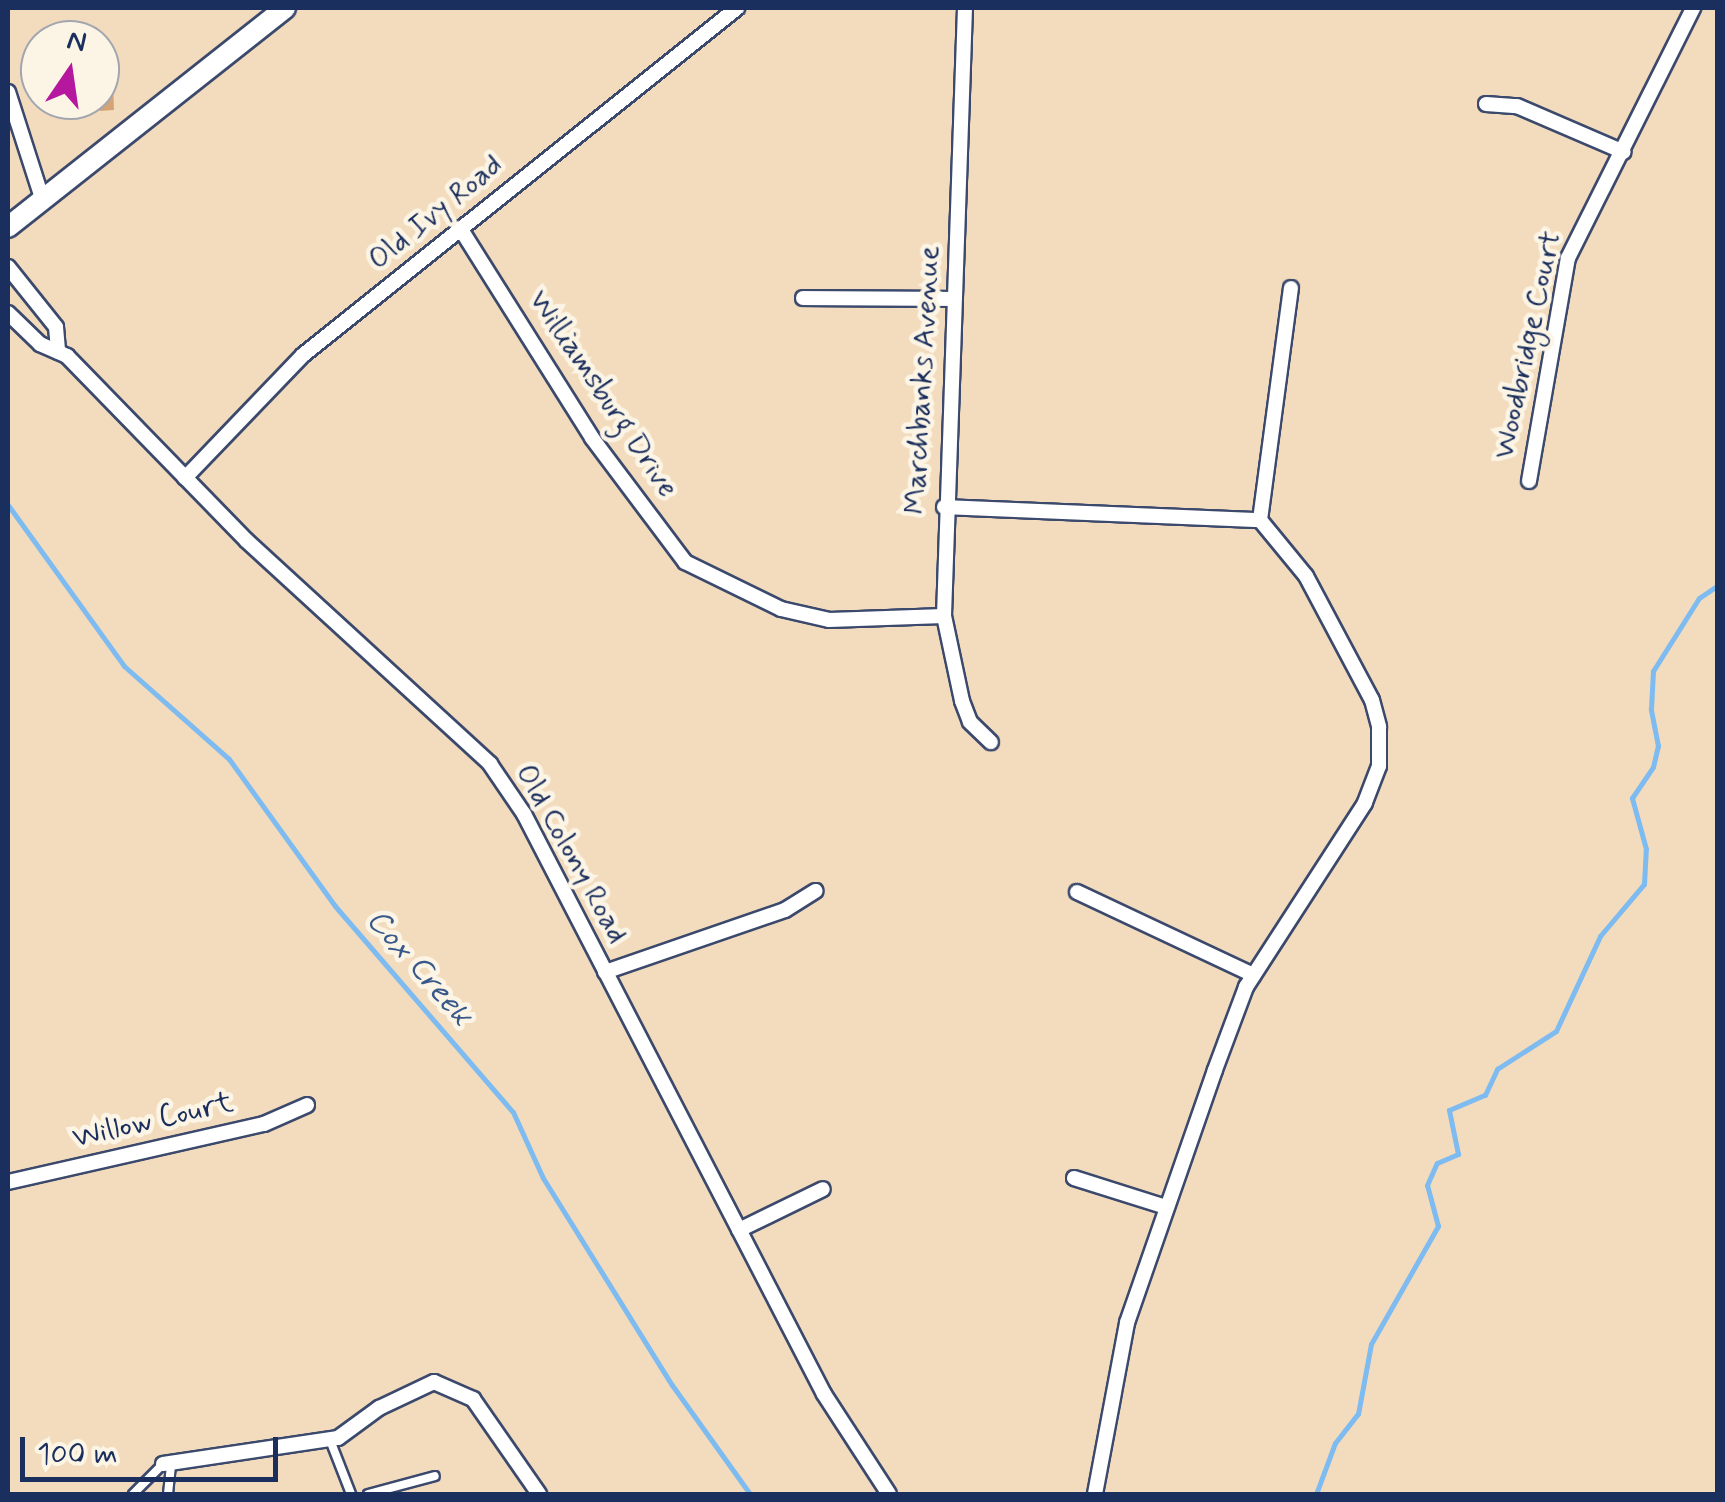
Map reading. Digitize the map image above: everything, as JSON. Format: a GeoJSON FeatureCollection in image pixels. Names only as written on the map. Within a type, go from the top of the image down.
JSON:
{"type":"FeatureCollection","features":[{"type":"Feature","properties":{"kind":"street"},"geometry":{"type":"LineString","coordinates":[[8,227],[285,8]]}},
{"type":"Feature","properties":{"kind":"street","name":"Old Ivy Road"},"geometry":{"type":"LineString","coordinates":[[185,478],[303,355],[738,8]]}},
{"type":"Feature","properties":{"kind":"street","name":"Marchbanks Avenue"},"geometry":{"type":"LineString","coordinates":[[965,8],[944,507],[944,616],[962,701],[970,722],[991,742]]}},
{"type":"Feature","properties":{"kind":"street","name":"Woodbridge Court"},"geometry":{"type":"LineString","coordinates":[[1528,481],[1568,258],[1592,200],[1624,152],[1693,8]]}},
{"type":"Feature","properties":{"kind":"street"},"geometry":{"type":"LineString","coordinates":[[8,92],[44,201]]}},
{"type":"Feature","properties":{"kind":"street"},"geometry":{"type":"LineString","coordinates":[[1486,104],[1517,106],[1624,152]]}},
{"type":"Feature","properties":{"kind":"street","name":"Williamsburg Drive"},"geometry":{"type":"LineString","coordinates":[[460,228],[592,438],[685,562],[781,609],[813,616],[944,616]]}},
{"type":"Feature","properties":{"kind":"street","name":"Old Colony Road"},"geometry":{"type":"LineString","coordinates":[[8,267],[56,328],[58,352]]}},
{"type":"Feature","properties":{"kind":"street"},"geometry":{"type":"LineString","coordinates":[[1094,1494],[1126,1324],[1254,975],[1365,803],[1380,746],[1372,700],[1306,576],[1260,520],[1290,288]]}},
{"type":"Feature","properties":{"kind":"street"},"geometry":{"type":"LineString","coordinates":[[803,298],[953,299]]}},
{"type":"Feature","properties":{"kind":"street","name":"Old Colony Road"},"geometry":{"type":"LineString","coordinates":[[8,313],[58,352],[185,478],[490,764],[606,972],[824,1394],[889,1494]]}},
{"type":"Feature","properties":{"kind":"street"},"geometry":{"type":"LineString","coordinates":[[944,507],[1260,520]]}},
{"type":"Feature","properties":{"kind":"street"},"geometry":{"type":"LineString","coordinates":[[606,972],[785,910],[814,891]]}},
{"type":"Feature","properties":{"kind":"street"},"geometry":{"type":"LineString","coordinates":[[1077,892],[1254,975]]}},
{"type":"Feature","properties":{"kind":"street","name":"Willow Court"},"geometry":{"type":"LineString","coordinates":[[8,1182],[264,1124],[307,1105]]}},
{"type":"Feature","properties":{"kind":"street"},"geometry":{"type":"LineString","coordinates":[[1074,1178],[1166,1207]]}},
{"type":"Feature","properties":{"kind":"street"},"geometry":{"type":"LineString","coordinates":[[739,1230],[823,1190]]}},
{"type":"Feature","properties":{"kind":"street"},"geometry":{"type":"LineString","coordinates":[[167,1464],[330,1440],[434,1382],[450,1386],[473,1400],[539,1494]]}},
{"type":"Feature","properties":{"kind":"lane"},"geometry":{"type":"LineString","coordinates":[[330,1440],[350,1494]]}},
{"type":"Feature","properties":{"kind":"lane"},"geometry":{"type":"LineString","coordinates":[[133,1494],[167,1464]]}},
{"type":"Feature","properties":{"kind":"lane"},"geometry":{"type":"LineString","coordinates":[[167,1464],[168,1494]]}},
{"type":"Feature","properties":{"kind":"lane"},"geometry":{"type":"LineString","coordinates":[[368,1494],[435,1476]]}},
{"type":"Feature","properties":{"kind":"waterway","name":"Cox Creek"},"geometry":{"type":"LineString","coordinates":[[8,505],[124,666],[229,759],[335,906],[513,1112],[543,1178],[672,1385],[750,1494]]}},
{"type":"Feature","properties":{"kind":"waterway"},"geometry":{"type":"LineString","coordinates":[[1316,1494],[1335,1443],[1358,1414],[1371,1344],[1438,1226],[1427,1185],[1437,1163],[1458,1154],[1449,1110],[1485,1095],[1497,1069],[1556,1031],[1600,936],[1644,884],[1646,849],[1632,798],[1653,767],[1658,746],[1651,709],[1653,671],[1699,598],[1718,585]]}},
{"type":"Feature","properties":{"kind":"waterway"},"geometry":{"type":"LineString","coordinates":[[1361,1494],[1375,1494]]}}]}
